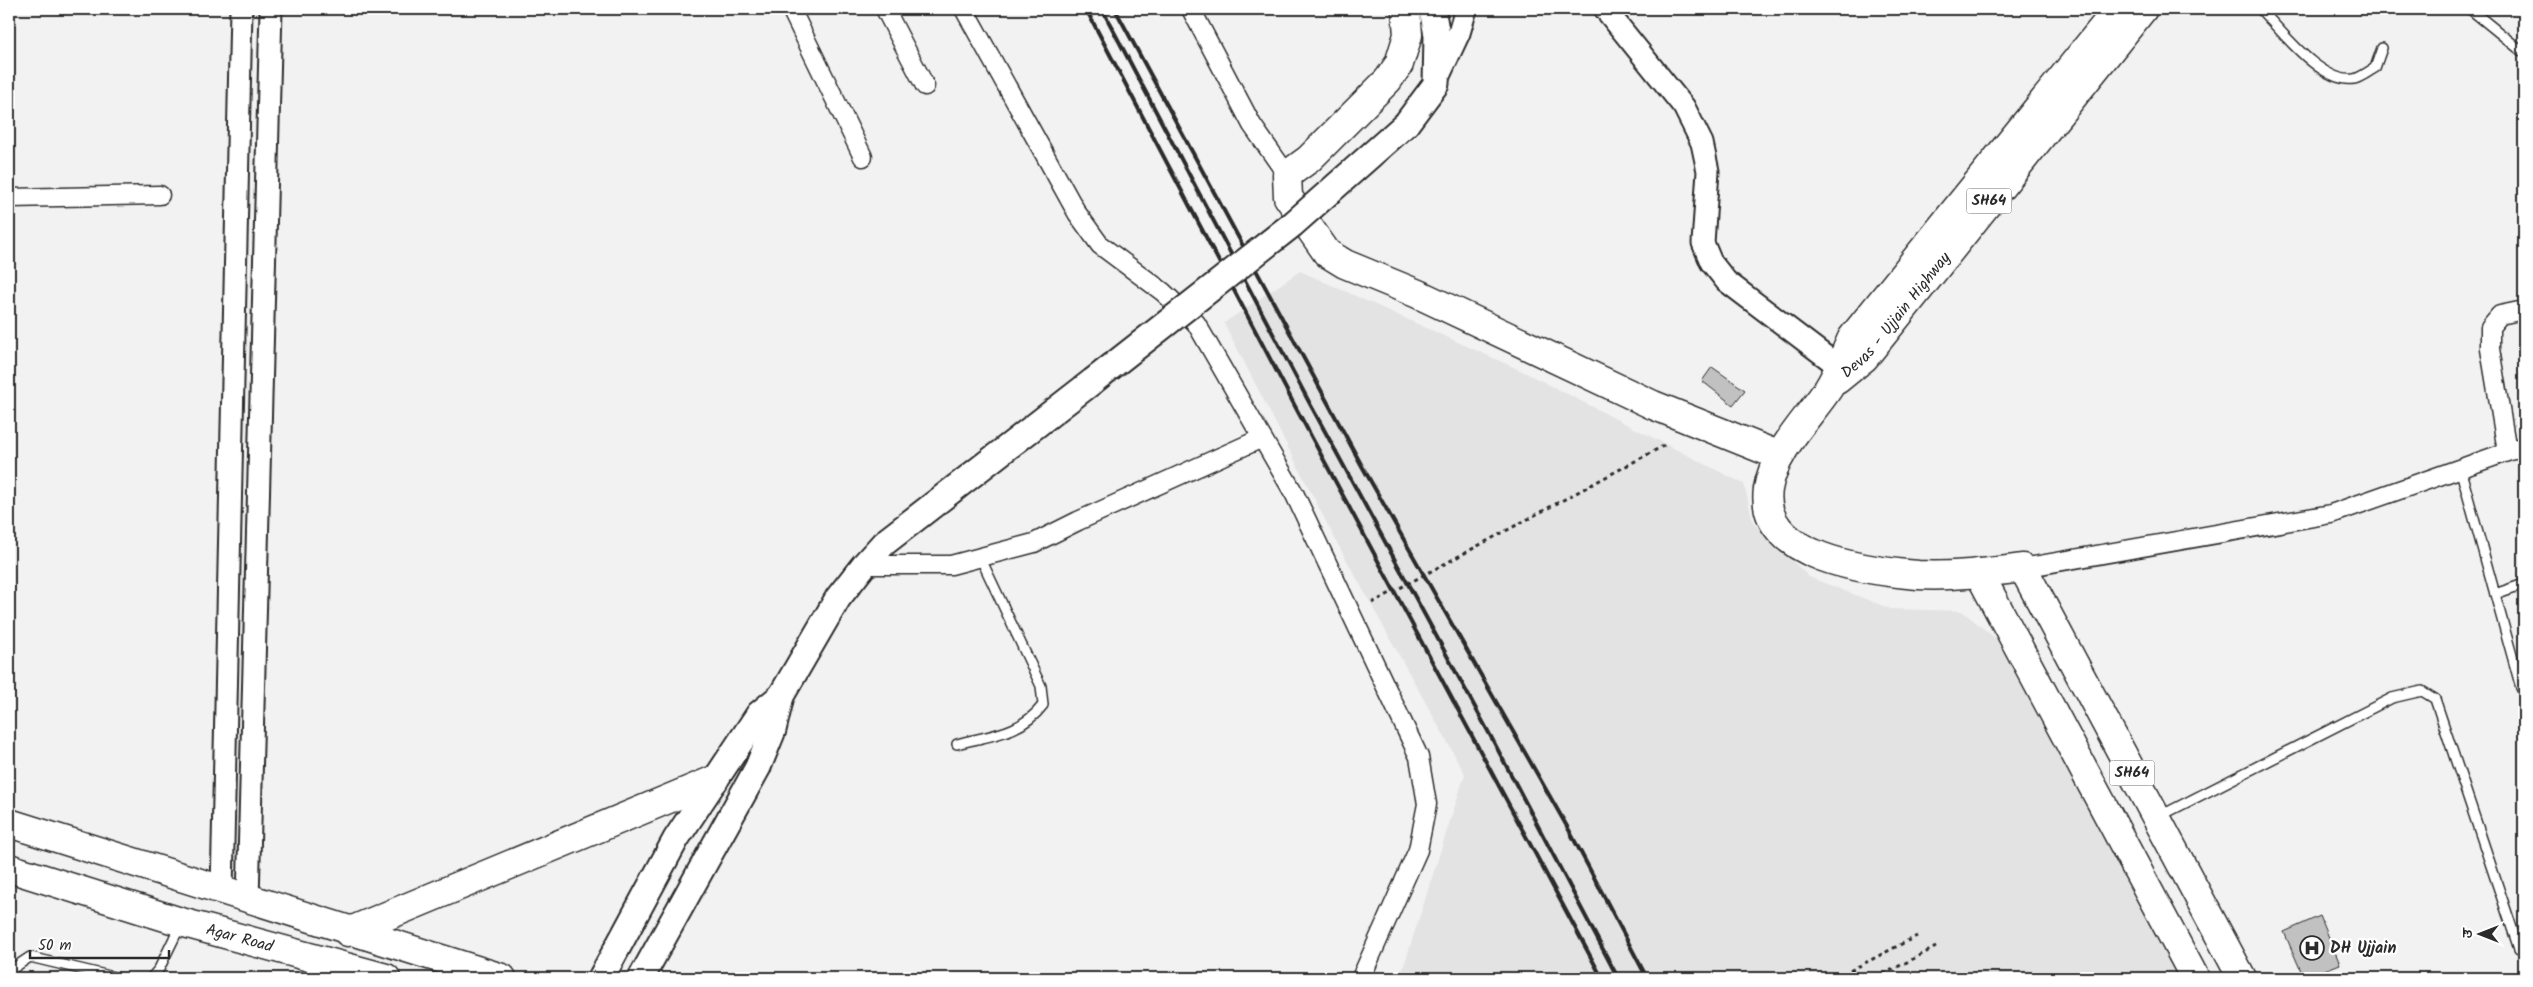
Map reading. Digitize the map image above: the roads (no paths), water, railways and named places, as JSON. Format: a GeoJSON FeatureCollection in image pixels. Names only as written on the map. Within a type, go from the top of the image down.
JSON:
{"type":"FeatureCollection","features":[{"type":"Feature","properties":{"kind":"main road"},"geometry":{"type":"LineString","coordinates":[[1406,9],[1408,35],[1399,64],[1388,80],[1309,159],[1287,175],[1288,197],[1328,253],[1345,264],[1418,294],[1653,405],[1780,456]]}},
{"type":"Feature","properties":{"kind":"main road"},"geometry":{"type":"LineString","coordinates":[[641,978],[758,767],[773,730],[781,696],[838,598],[864,565],[884,543],[1293,224],[1406,124],[1436,84],[1437,35],[1432,9]]}},
{"type":"Feature","properties":{"kind":"main road","name":"Devas - Ujjain Highway"},"geometry":{"type":"LineString","coordinates":[[1838,376],[1852,338],[2118,9]]}},
{"type":"Feature","properties":{"kind":"main road","name":"Devas - Ujjain Highway"},"geometry":{"type":"LineString","coordinates":[[1838,376],[1864,358],[2143,9]]}},
{"type":"Feature","properties":{"kind":"main road","name":"SH64"},"geometry":{"type":"LineString","coordinates":[[1838,376],[1780,456],[1768,489],[1768,507],[1774,525],[1790,540],[1816,554],[1866,569],[1919,575],[1979,573],[2023,568],[2242,978]]}},
{"type":"Feature","properties":{"kind":"main road","name":"SH64"},"geometry":{"type":"LineString","coordinates":[[1979,573],[2196,978]]}},
{"type":"Feature","properties":{"kind":"main road"},"geometry":{"type":"LineString","coordinates":[[601,978],[676,839],[759,714],[781,696]]}},
{"type":"Feature","properties":{"kind":"main road"},"geometry":{"type":"LineString","coordinates":[[348,932],[714,780]]}},
{"type":"Feature","properties":{"kind":"main road"},"geometry":{"type":"LineString","coordinates":[[9,823],[348,932],[502,978]]}},
{"type":"Feature","properties":{"kind":"main road","name":"Agar Road"},"geometry":{"type":"LineString","coordinates":[[9,868],[182,922],[386,978]]}},
{"type":"Feature","properties":{"kind":"street"},"geometry":{"type":"LineString","coordinates":[[222,891],[241,9]]}},
{"type":"Feature","properties":{"kind":"street"},"geometry":{"type":"LineString","coordinates":[[248,900],[271,9]]}},
{"type":"Feature","properties":{"kind":"street"},"geometry":{"type":"LineString","coordinates":[[791,9],[864,157]]}},
{"type":"Feature","properties":{"kind":"street"},"geometry":{"type":"LineString","coordinates":[[885,9],[925,86]]}},
{"type":"Feature","properties":{"kind":"street"},"geometry":{"type":"LineString","coordinates":[[964,9],[1077,213],[1100,245],[1163,292],[1196,323],[1260,439],[1295,495],[1419,757],[1426,804],[1418,850],[1361,978]]}},
{"type":"Feature","properties":{"kind":"street"},"geometry":{"type":"LineString","coordinates":[[1190,9],[1252,125],[1287,175]]}},
{"type":"Feature","properties":{"kind":"street"},"geometry":{"type":"LineString","coordinates":[[1436,84],[1459,34],[1466,9]]}},
{"type":"Feature","properties":{"kind":"street"},"geometry":{"type":"LineString","coordinates":[[1605,9],[1684,107],[1702,144],[1708,171],[1703,243],[1711,262],[1726,281],[1838,376]]}},
{"type":"Feature","properties":{"kind":"street"},"geometry":{"type":"LineString","coordinates":[[9,198],[160,195]]}},
{"type":"Feature","properties":{"kind":"street"},"geometry":{"type":"LineString","coordinates":[[236,232],[265,230]]}},
{"type":"Feature","properties":{"kind":"street"},"geometry":{"type":"LineString","coordinates":[[2023,568],[2330,514],[2516,448],[2489,331],[2500,315],[2524,310]]}},
{"type":"Feature","properties":{"kind":"street"},"geometry":{"type":"LineString","coordinates":[[864,565],[951,565],[981,559],[1034,544],[1078,521],[1260,439]]}},
{"type":"Feature","properties":{"kind":"street"},"geometry":{"type":"LineString","coordinates":[[231,484],[259,483]]}},
{"type":"Feature","properties":{"kind":"lane"},"geometry":{"type":"LineString","coordinates":[[2260,9],[2314,64],[2336,77],[2354,79],[2374,68],[2382,48]]}},
{"type":"Feature","properties":{"kind":"lane"},"geometry":{"type":"LineString","coordinates":[[2470,9],[2524,53]]}},
{"type":"Feature","properties":{"kind":"lane"},"geometry":{"type":"LineString","coordinates":[[2460,468],[2521,688],[2524,691]]}},
{"type":"Feature","properties":{"kind":"lane"},"geometry":{"type":"LineString","coordinates":[[957,744],[1020,728],[1034,718],[1043,705],[1041,686],[981,559]]}},
{"type":"Feature","properties":{"kind":"lane"},"geometry":{"type":"LineString","coordinates":[[2495,594],[2524,584]]}},
{"type":"Feature","properties":{"kind":"lane"},"geometry":{"type":"LineString","coordinates":[[2156,818],[2392,698],[2422,691],[2435,699],[2519,949]]}},
{"type":"Feature","properties":{"kind":"lane"},"geometry":{"type":"LineString","coordinates":[[151,978],[159,969],[182,922]]}},
{"type":"Feature","properties":{"kind":"lane"},"geometry":{"type":"LineString","coordinates":[[10,978],[12,969],[30,957],[118,978]]}},
{"type":"Feature","properties":{"kind":"railway"},"geometry":{"type":"LineString","coordinates":[[1086,9],[1297,410],[1602,978]]}},
{"type":"Feature","properties":{"kind":"railway"},"geometry":{"type":"LineString","coordinates":[[1102,9],[1309,402],[1489,733],[1618,978]]}},
{"type":"Feature","properties":{"kind":"railway"},"geometry":{"type":"LineString","coordinates":[[1115,9],[1362,466],[1569,830],[1647,978]]}},
{"type":"Feature","properties":{"kind":"place","name":"DH Ujjain"},"geometry":{"type":"Point","coordinates":[2312,948]}}]}
